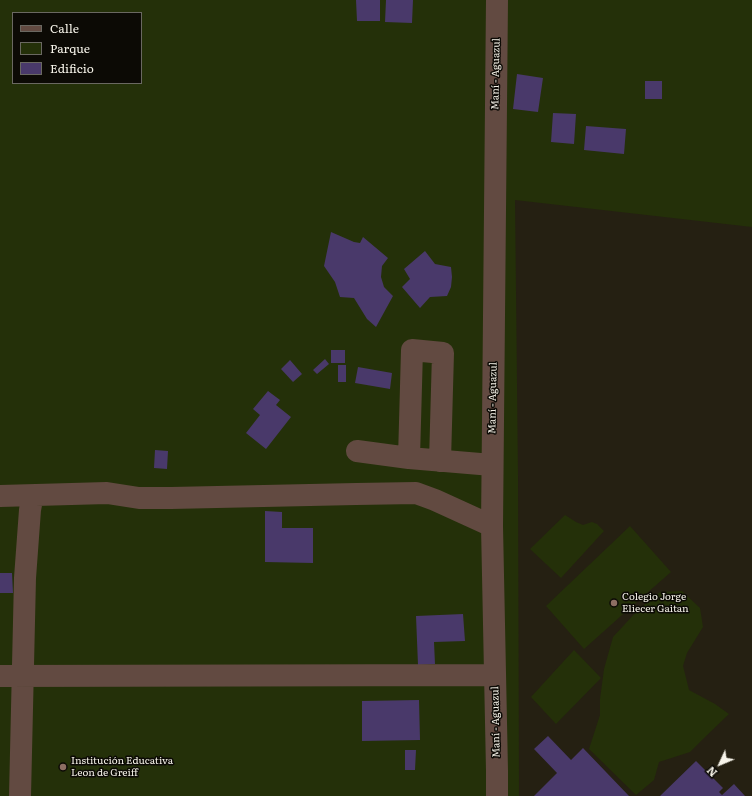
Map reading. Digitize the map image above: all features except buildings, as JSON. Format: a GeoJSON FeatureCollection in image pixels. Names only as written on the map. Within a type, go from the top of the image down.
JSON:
{"type":"FeatureCollection","features":[{"type":"Feature","properties":{"kind":"street","name":"Maní - Aguazul"},"geometry":{"type":"LineString","coordinates":[[497,0],[492,466],[497,796]]}},
{"type":"Feature","properties":{"kind":"street"},"geometry":{"type":"LineString","coordinates":[[409,458],[412,350],[443,353],[440,461]]}},
{"type":"Feature","properties":{"kind":"street"},"geometry":{"type":"LineString","coordinates":[[356,451],[492,466]]}},
{"type":"Feature","properties":{"kind":"street"},"geometry":{"type":"LineString","coordinates":[[0,496],[107,493],[139,498],[171,498],[416,493],[492,526]]}},
{"type":"Feature","properties":{"kind":"street"},"geometry":{"type":"LineString","coordinates":[[20,796],[25,578],[30,510],[32,499],[39,495]]}},
{"type":"Feature","properties":{"kind":"street"},"geometry":{"type":"LineString","coordinates":[[0,676],[495,675]]}},
{"type":"Feature","properties":{"kind":"green space"},"geometry":{"type":"Polygon","coordinates":[[[0,0],[752,0],[752,227],[515,200],[519,796],[0,796],[0,0]]]}},
{"type":"Feature","properties":{"kind":"green space"},"geometry":{"type":"Polygon","coordinates":[[[565,515],[583,525],[592,522],[597,524],[604,531],[561,578],[530,549],[565,515]]]}},
{"type":"Feature","properties":{"kind":"green space"},"geometry":{"type":"Polygon","coordinates":[[[630,526],[671,572],[584,649],[546,606],[630,526]]]}},
{"type":"Feature","properties":{"kind":"green space"},"geometry":{"type":"Polygon","coordinates":[[[682,591],[700,608],[703,627],[687,653],[683,666],[689,690],[715,704],[729,714],[690,752],[659,762],[654,780],[636,795],[589,749],[600,715],[600,699],[604,669],[613,637],[638,610],[660,592],[682,591]]]}},
{"type":"Feature","properties":{"kind":"green space"},"geometry":{"type":"Polygon","coordinates":[[[574,650],[601,678],[556,724],[531,697],[574,650]]]}},
{"type":"Feature","properties":{"kind":"place","name":"Colegio Jorge Eliecer Gaitan"},"geometry":{"type":"Point","coordinates":[614,603]}},
{"type":"Feature","properties":{"kind":"place","name":"Institución Educativa Leon de Greiff"},"geometry":{"type":"Point","coordinates":[63,767]}}]}
